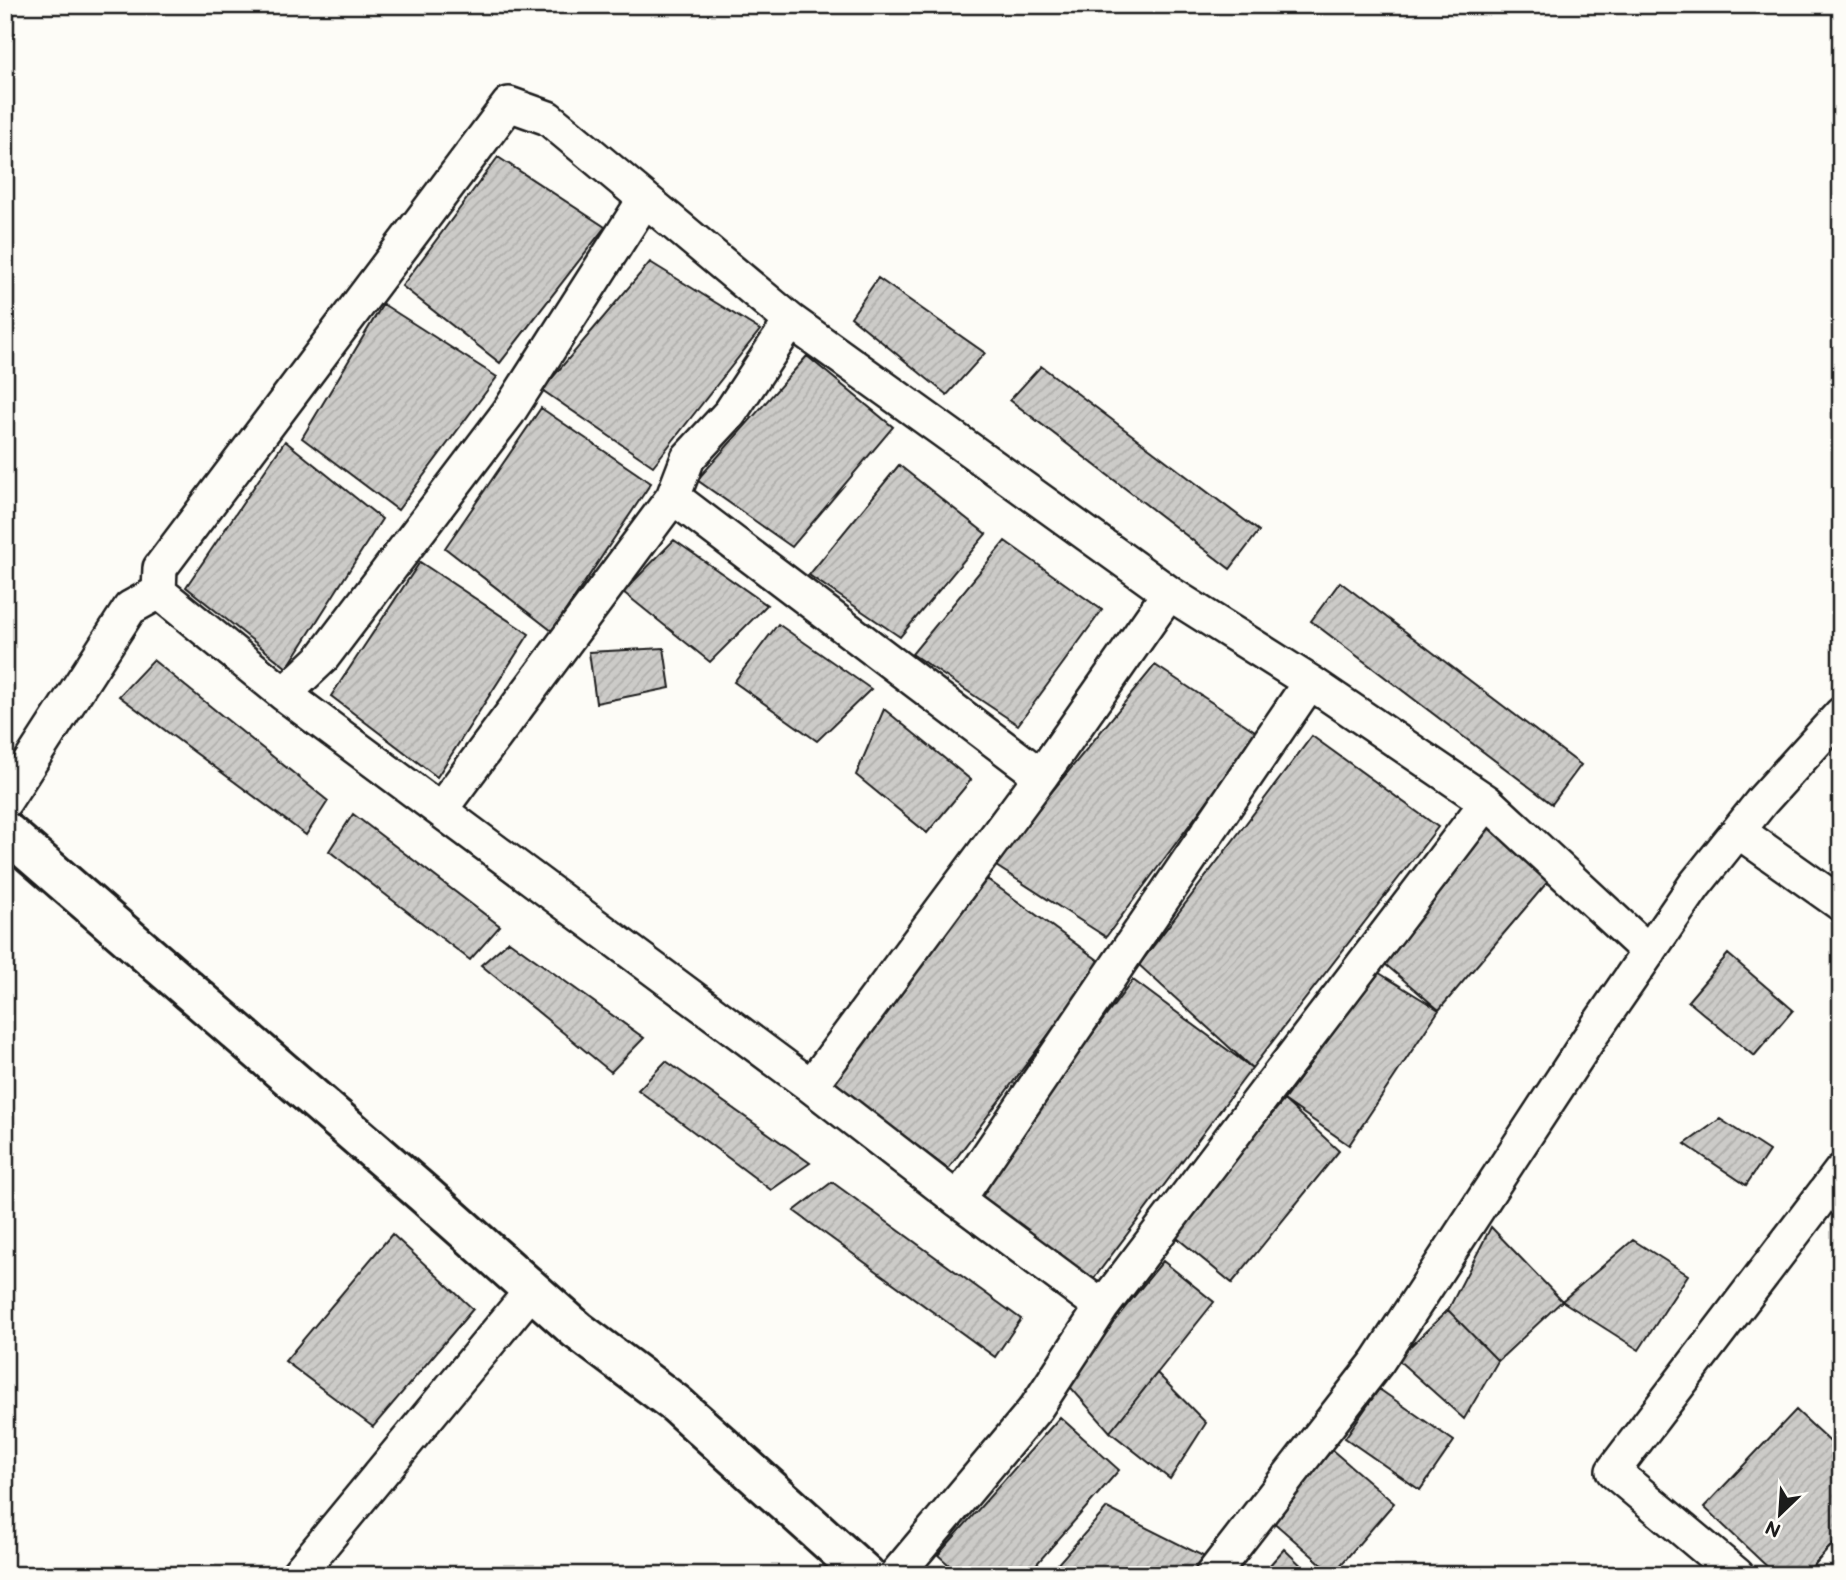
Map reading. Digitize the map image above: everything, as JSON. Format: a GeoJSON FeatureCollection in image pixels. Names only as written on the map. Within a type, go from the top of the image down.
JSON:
{"type":"FeatureCollection","features":[{"type":"Feature","properties":{"kind":"main road"},"geometry":{"type":"LineString","coordinates":[[5,831],[577,1330],[676,1404],[866,1575]]}},
{"type":"Feature","properties":{"kind":"street"},"geometry":{"type":"LineString","coordinates":[[159,592],[160,568],[509,104],[548,118],[791,321],[1169,593],[1310,682],[1487,802],[1649,952]]}},
{"type":"Feature","properties":{"kind":"street"},"geometry":{"type":"LineString","coordinates":[[284,694],[322,658],[508,413],[645,199]]}},
{"type":"Feature","properties":{"kind":"street"},"geometry":{"type":"LineString","coordinates":[[441,809],[673,497],[688,458],[730,413],[791,321]]}},
{"type":"Feature","properties":{"kind":"street"},"geometry":{"type":"LineString","coordinates":[[673,497],[1041,776]]}},
{"type":"Feature","properties":{"kind":"street"},"geometry":{"type":"LineString","coordinates":[[159,592],[284,694],[811,1086],[1102,1307]]}},
{"type":"Feature","properties":{"kind":"street"},"geometry":{"type":"LineString","coordinates":[[5,802],[130,608],[159,592]]}},
{"type":"Feature","properties":{"kind":"street"},"geometry":{"type":"LineString","coordinates":[[811,1086],[1041,776],[1169,593]]}},
{"type":"Feature","properties":{"kind":"street"},"geometry":{"type":"LineString","coordinates":[[958,1200],[1310,682]]}},
{"type":"Feature","properties":{"kind":"street"},"geometry":{"type":"LineString","coordinates":[[1212,1575],[1378,1361],[1583,1049],[1694,886],[1738,831],[1841,714]]}},
{"type":"Feature","properties":{"kind":"street"},"geometry":{"type":"LineString","coordinates":[[896,1575],[1036,1408],[1102,1307],[1487,802]]}},
{"type":"Feature","properties":{"kind":"street"},"geometry":{"type":"LineString","coordinates":[[1738,831],[1841,904]]}},
{"type":"Feature","properties":{"kind":"street"},"geometry":{"type":"LineString","coordinates":[[1737,1575],[1613,1471],[1841,1171]]}},
{"type":"Feature","properties":{"kind":"street"},"geometry":{"type":"LineString","coordinates":[[297,1575],[532,1290]]}},
{"type":"Feature","properties":{"kind":"street"},"geometry":{"type":"LineString","coordinates":[[1829,1575],[1841,1561]]}},
{"type":"Feature","properties":{"kind":"building"},"geometry":{"type":"Polygon","coordinates":[[[498,157],[605,227],[500,363],[402,286],[498,157]]]}},
{"type":"Feature","properties":{"kind":"building"},"geometry":{"type":"Polygon","coordinates":[[[650,262],[760,330],[653,466],[542,390],[650,262]]]}},
{"type":"Feature","properties":{"kind":"building"},"geometry":{"type":"Polygon","coordinates":[[[878,278],[985,353],[947,395],[851,317],[878,278]]]}},
{"type":"Feature","properties":{"kind":"building"},"geometry":{"type":"Polygon","coordinates":[[[383,304],[497,377],[398,510],[302,438],[383,304]]]}},
{"type":"Feature","properties":{"kind":"building"},"geometry":{"type":"Polygon","coordinates":[[[807,356],[893,427],[792,547],[697,480],[807,356]]]}},
{"type":"Feature","properties":{"kind":"building"},"geometry":{"type":"Polygon","coordinates":[[[1041,366],[1259,531],[1230,569],[1010,400],[1041,366]]]}},
{"type":"Feature","properties":{"kind":"building"},"geometry":{"type":"Polygon","coordinates":[[[541,408],[651,483],[552,631],[445,548],[541,408]]]}},
{"type":"Feature","properties":{"kind":"building"},"geometry":{"type":"Polygon","coordinates":[[[285,441],[382,519],[287,668],[186,587],[285,441]]]}},
{"type":"Feature","properties":{"kind":"building"},"geometry":{"type":"Polygon","coordinates":[[[899,465],[986,534],[900,637],[809,575],[899,465]]]}},
{"type":"Feature","properties":{"kind":"building"},"geometry":{"type":"Polygon","coordinates":[[[674,540],[767,605],[710,662],[623,592],[674,540]]]}},
{"type":"Feature","properties":{"kind":"building"},"geometry":{"type":"Polygon","coordinates":[[[1005,541],[1102,610],[1018,725],[912,654],[1005,541]]]}},
{"type":"Feature","properties":{"kind":"building"},"geometry":{"type":"Polygon","coordinates":[[[420,562],[529,634],[437,777],[331,696],[420,562]]]}},
{"type":"Feature","properties":{"kind":"building"},"geometry":{"type":"Polygon","coordinates":[[[1340,582],[1581,765],[1552,804],[1311,621],[1340,582]]]}},
{"type":"Feature","properties":{"kind":"building"},"geometry":{"type":"Polygon","coordinates":[[[778,624],[871,689],[817,741],[734,682],[778,624]]]}},
{"type":"Feature","properties":{"kind":"building"},"geometry":{"type":"Polygon","coordinates":[[[664,648],[670,688],[596,703],[589,652],[664,648]]]}},
{"type":"Feature","properties":{"kind":"building"},"geometry":{"type":"Polygon","coordinates":[[[153,660],[328,801],[306,835],[119,696],[153,660]]]}},
{"type":"Feature","properties":{"kind":"building"},"geometry":{"type":"Polygon","coordinates":[[[1155,665],[1258,733],[1106,937],[993,864],[1155,665]]]}},
{"type":"Feature","properties":{"kind":"building"},"geometry":{"type":"Polygon","coordinates":[[[884,709],[971,780],[927,833],[856,775],[884,709]]]}},
{"type":"Feature","properties":{"kind":"building"},"geometry":{"type":"Polygon","coordinates":[[[1312,736],[1438,827],[1252,1068],[1139,965],[1312,736]]]}},
{"type":"Feature","properties":{"kind":"building"},"geometry":{"type":"Polygon","coordinates":[[[353,814],[500,926],[470,960],[329,851],[353,814]]]}},
{"type":"Feature","properties":{"kind":"building"},"geometry":{"type":"Polygon","coordinates":[[[1489,828],[1550,879],[1439,1010],[1379,959],[1489,828]]]}},
{"type":"Feature","properties":{"kind":"building"},"geometry":{"type":"Polygon","coordinates":[[[987,879],[1102,963],[948,1169],[831,1082],[987,879]]]}},
{"type":"Feature","properties":{"kind":"building"},"geometry":{"type":"Polygon","coordinates":[[[509,941],[644,1038],[611,1072],[481,965],[509,941]]]}},
{"type":"Feature","properties":{"kind":"building"},"geometry":{"type":"Polygon","coordinates":[[[1728,954],[1793,1010],[1754,1056],[1688,1001],[1728,954]]]}},
{"type":"Feature","properties":{"kind":"building"},"geometry":{"type":"Polygon","coordinates":[[[1376,971],[1439,1010],[1349,1145],[1284,1100],[1376,971]]]}},
{"type":"Feature","properties":{"kind":"building"},"geometry":{"type":"Polygon","coordinates":[[[1133,980],[1252,1068],[1086,1289],[967,1201],[1133,980]]]}},
{"type":"Feature","properties":{"kind":"building"},"geometry":{"type":"Polygon","coordinates":[[[666,1061],[810,1163],[771,1190],[638,1090],[666,1061]]]}},
{"type":"Feature","properties":{"kind":"building"},"geometry":{"type":"Polygon","coordinates":[[[1284,1100],[1339,1151],[1232,1283],[1171,1233],[1284,1100]]]}},
{"type":"Feature","properties":{"kind":"building"},"geometry":{"type":"Polygon","coordinates":[[[1720,1119],[1769,1151],[1746,1185],[1685,1144],[1720,1119]]]}},
{"type":"Feature","properties":{"kind":"building"},"geometry":{"type":"Polygon","coordinates":[[[832,1182],[1021,1319],[995,1357],[794,1211],[832,1182]]]}},
{"type":"Feature","properties":{"kind":"building"},"geometry":{"type":"Polygon","coordinates":[[[1491,1227],[1562,1301],[1498,1361],[1448,1310],[1491,1227]]]}},
{"type":"Feature","properties":{"kind":"building"},"geometry":{"type":"Polygon","coordinates":[[[392,1234],[473,1309],[373,1427],[285,1361],[392,1234]]]}},
{"type":"Feature","properties":{"kind":"building"},"geometry":{"type":"Polygon","coordinates":[[[1633,1240],[1688,1275],[1639,1350],[1562,1301],[1633,1240]]]}},
{"type":"Feature","properties":{"kind":"building"},"geometry":{"type":"Polygon","coordinates":[[[1163,1261],[1214,1302],[1110,1432],[1065,1381],[1163,1261]]]}},
{"type":"Feature","properties":{"kind":"building"},"geometry":{"type":"Polygon","coordinates":[[[1448,1310],[1498,1361],[1464,1419],[1397,1359],[1448,1310]]]}},
{"type":"Feature","properties":{"kind":"building"},"geometry":{"type":"Polygon","coordinates":[[[1157,1373],[1206,1423],[1170,1479],[1110,1432],[1157,1373]]]}},
{"type":"Feature","properties":{"kind":"building"},"geometry":{"type":"Polygon","coordinates":[[[1379,1389],[1454,1441],[1420,1490],[1345,1438],[1379,1389]]]}},
{"type":"Feature","properties":{"kind":"building"},"geometry":{"type":"Polygon","coordinates":[[[1796,1410],[1841,1452],[1841,1536],[1804,1575],[1776,1575],[1704,1507],[1796,1410]]]}},
{"type":"Feature","properties":{"kind":"building"},"geometry":{"type":"Polygon","coordinates":[[[1060,1417],[1119,1470],[1027,1575],[960,1575],[938,1555],[1060,1417]]]}},
{"type":"Feature","properties":{"kind":"building"},"geometry":{"type":"Polygon","coordinates":[[[1332,1450],[1394,1503],[1333,1574],[1271,1520],[1332,1450]]]}},
{"type":"Feature","properties":{"kind":"building"},"geometry":{"type":"Polygon","coordinates":[[[1107,1508],[1211,1560],[1198,1575],[1048,1575],[1107,1508]]]}},
{"type":"Feature","properties":{"kind":"building"},"geometry":{"type":"Polygon","coordinates":[[[1284,1549],[1311,1575],[1261,1575],[1284,1549]]]}}]}
